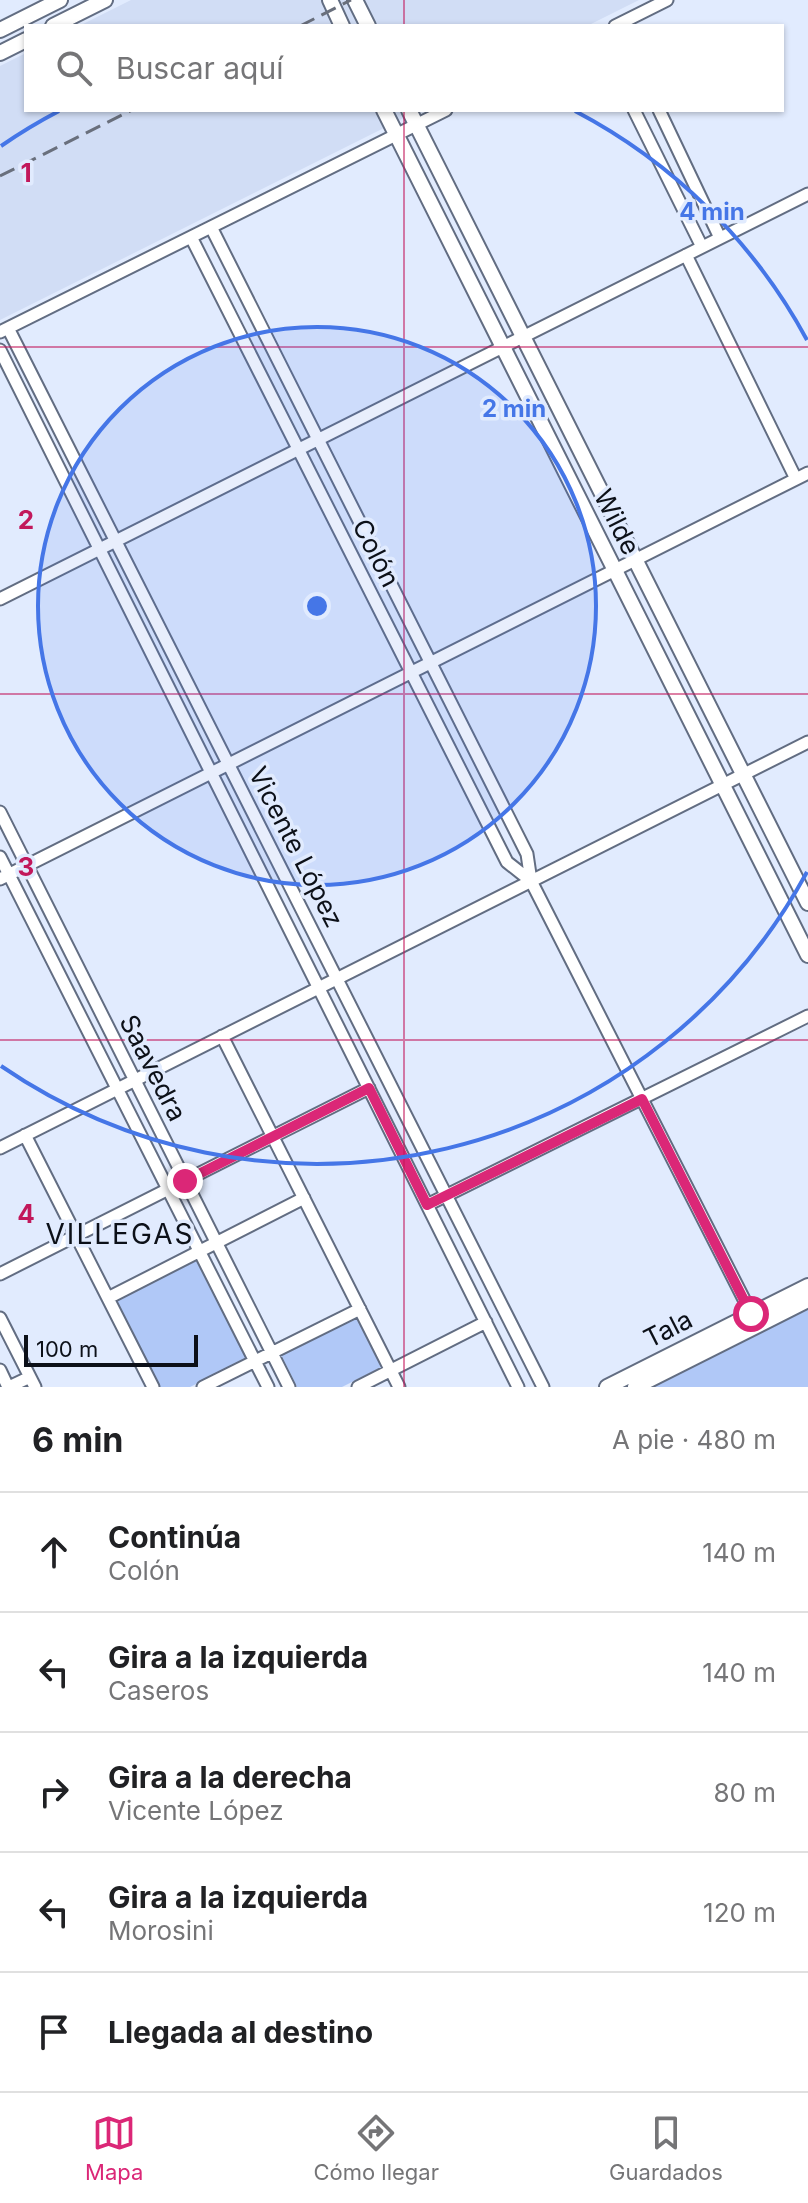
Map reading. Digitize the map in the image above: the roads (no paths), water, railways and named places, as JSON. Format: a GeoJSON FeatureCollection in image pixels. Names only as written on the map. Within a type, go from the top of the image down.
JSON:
{"type":"FeatureCollection","features":[{"type":"Feature","properties":{"kind":"street"},"geometry":{"type":"LineString","coordinates":[[0,30],[60,0]]}},
{"type":"Feature","properties":{"kind":"street"},"geometry":{"type":"LineString","coordinates":[[55,24],[75,7],[103,0]]}},
{"type":"Feature","properties":{"kind":"street"},"geometry":{"type":"LineString","coordinates":[[330,0],[341,24]]}},
{"type":"Feature","properties":{"kind":"street"},"geometry":{"type":"LineString","coordinates":[[355,0],[367,24]]}},
{"type":"Feature","properties":{"kind":"street"},"geometry":{"type":"LineString","coordinates":[[621,24],[667,0]]}},
{"type":"Feature","properties":{"kind":"street"},"geometry":{"type":"LineString","coordinates":[[0,53],[24,41]]}},
{"type":"Feature","properties":{"kind":"street","name":"Wilde"},"geometry":{"type":"LineString","coordinates":[[385,112],[808,955]]}},
{"type":"Feature","properties":{"kind":"street","name":"Wilde"},"geometry":{"type":"LineString","coordinates":[[410,112],[808,903]]}},
{"type":"Feature","properties":{"kind":"street"},"geometry":{"type":"LineString","coordinates":[[4,330],[442,112]]}},
{"type":"Feature","properties":{"kind":"street"},"geometry":{"type":"LineString","coordinates":[[635,112],[702,247]]}},
{"type":"Feature","properties":{"kind":"street"},"geometry":{"type":"LineString","coordinates":[[660,112],[720,238]]}},
{"type":"Feature","properties":{"kind":"street"},"geometry":{"type":"LineString","coordinates":[[0,599],[808,194]]}},
{"type":"Feature","properties":{"kind":"street","name":"Colón"},"geometry":{"type":"LineString","coordinates":[[211,227],[527,854],[531,881],[754,1320]]}},
{"type":"Feature","properties":{"kind":"street","name":"Colón"},"geometry":{"type":"LineString","coordinates":[[191,237],[507,862],[531,881]]}},
{"type":"Feature","properties":{"kind":"street"},"geometry":{"type":"LineString","coordinates":[[686,255],[796,479]]}},
{"type":"Feature","properties":{"kind":"street","name":"Vicente López"},"geometry":{"type":"LineString","coordinates":[[4,330],[117,540],[543,1387]]}},
{"type":"Feature","properties":{"kind":"street","name":"Vicente López"},"geometry":{"type":"LineString","coordinates":[[0,350],[518,1387]]}},
{"type":"Feature","properties":{"kind":"street"},"geometry":{"type":"LineString","coordinates":[[4,876],[808,473]]}},
{"type":"Feature","properties":{"kind":"street"},"geometry":{"type":"LineString","coordinates":[[0,1148],[808,742]]}},
{"type":"Feature","properties":{"kind":"street","name":"Saavedra"},"geometry":{"type":"LineString","coordinates":[[0,812],[289,1387]]}},
{"type":"Feature","properties":{"kind":"street","name":"Saavedra"},"geometry":{"type":"LineString","coordinates":[[0,857],[4,876],[117,1089],[268,1387]]}},
{"type":"Feature","properties":{"kind":"street"},"geometry":{"type":"LineString","coordinates":[[427,1205],[808,1016]]}},
{"type":"Feature","properties":{"kind":"street"},"geometry":{"type":"LineString","coordinates":[[222,1036],[399,1387]]}},
{"type":"Feature","properties":{"kind":"street"},"geometry":{"type":"LineString","coordinates":[[0,1274],[369,1088]]}},
{"type":"Feature","properties":{"kind":"street"},"geometry":{"type":"LineString","coordinates":[[25,1135],[153,1387]]}},
{"type":"Feature","properties":{"kind":"street"},"geometry":{"type":"LineString","coordinates":[[108,1298],[304,1198]]}},
{"type":"Feature","properties":{"kind":"street"},"geometry":{"type":"LineString","coordinates":[[754,1320],[808,1286]]}},
{"type":"Feature","properties":{"kind":"street"},"geometry":{"type":"LineString","coordinates":[[754,1320],[808,1300]]}},
{"type":"Feature","properties":{"kind":"street"},"geometry":{"type":"LineString","coordinates":[[203,1387],[360,1309]]}},
{"type":"Feature","properties":{"kind":"street"},"geometry":{"type":"LineString","coordinates":[[0,1318],[32,1382],[9,1387],[0,1370]]}},
{"type":"Feature","properties":{"kind":"street","name":"Tala"},"geometry":{"type":"LineString","coordinates":[[607,1387],[754,1320]]}},
{"type":"Feature","properties":{"kind":"street","name":"Tala"},"geometry":{"type":"LineString","coordinates":[[635,1387],[754,1320]]}},
{"type":"Feature","properties":{"kind":"street"},"geometry":{"type":"LineString","coordinates":[[358,1387],[486,1322]]}},
{"type":"Feature","properties":{"kind":"railway"},"geometry":{"type":"LineString","coordinates":[[304,24],[351,0]]}},
{"type":"Feature","properties":{"kind":"railway"},"geometry":{"type":"LineString","coordinates":[[0,176],[128,112]]}},
{"type":"Feature","properties":{"kind":"district","name":"VILLEGAS"},"geometry":{"type":"Point","coordinates":[120,1234]}}]}
